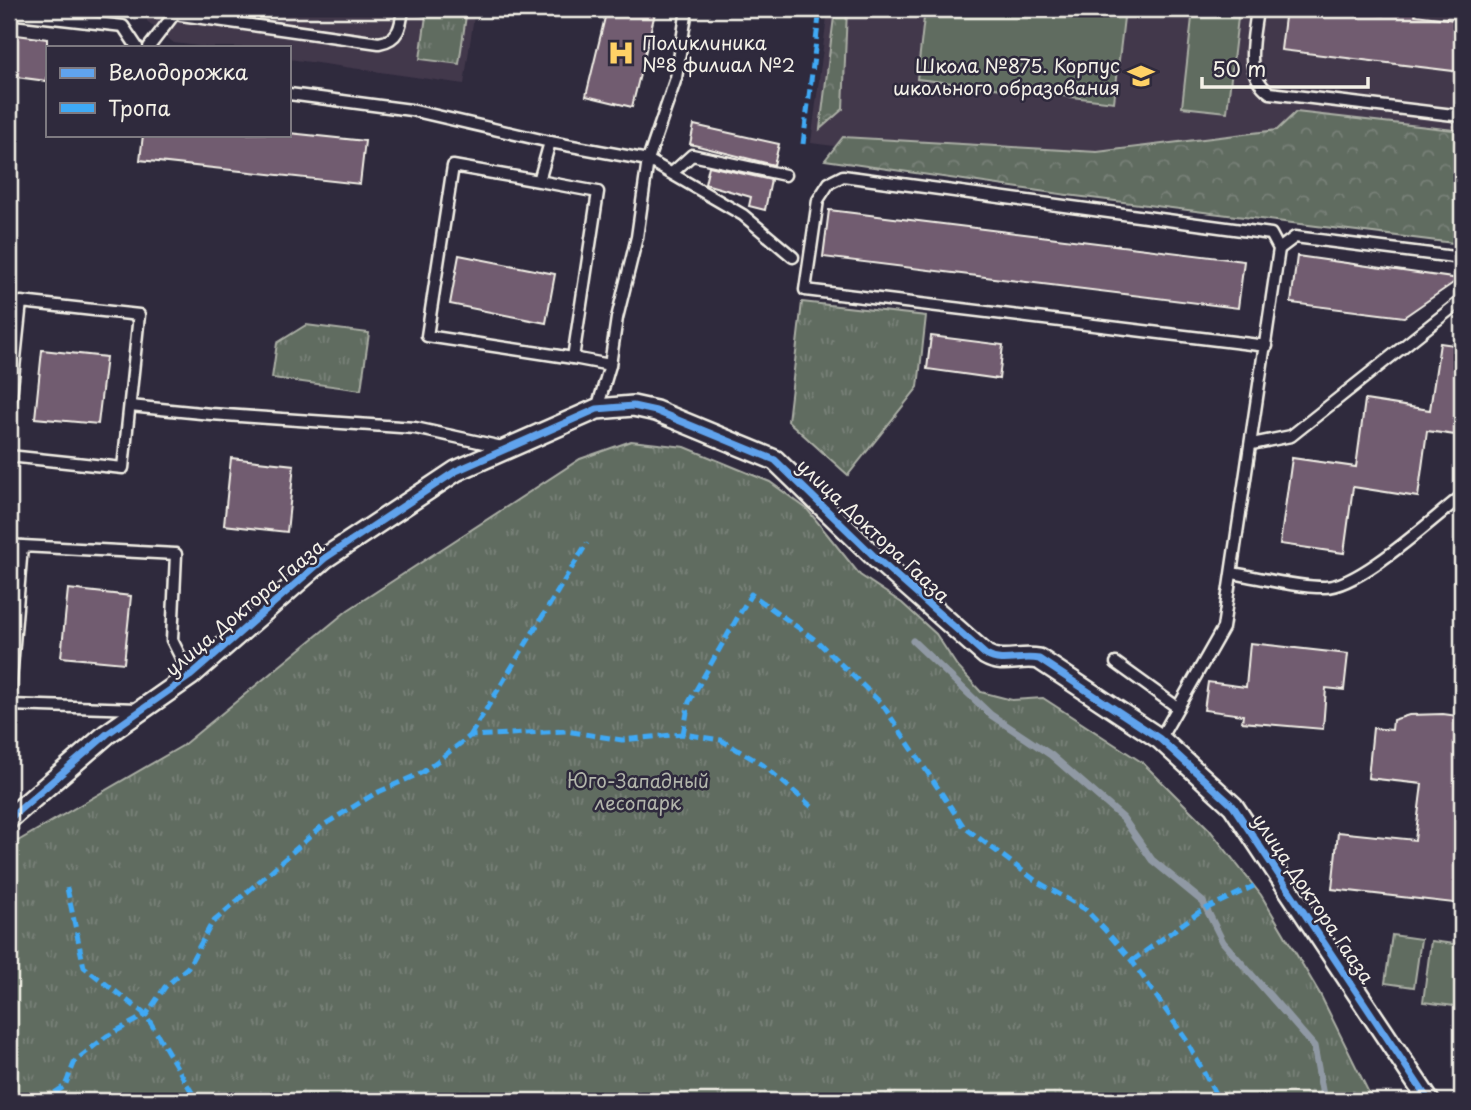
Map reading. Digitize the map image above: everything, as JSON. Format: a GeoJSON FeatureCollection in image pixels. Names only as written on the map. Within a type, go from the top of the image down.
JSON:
{"type":"FeatureCollection","features":[{"type":"Feature","properties":{"kind":"street","name":"улица Доктора Гааза"},"geometry":{"type":"LineString","coordinates":[[9,819],[107,734],[190,676],[325,558],[456,471],[597,409],[633,406],[656,411],[775,460],[876,558],[986,655],[995,660],[1026,656],[1039,659],[1160,739],[1233,806],[1429,1101]]}},
{"type":"Feature","properties":{"kind":"lane"},"geometry":{"type":"LineString","coordinates":[[150,46],[173,11],[379,43],[393,39],[398,33],[403,9]]}},
{"type":"Feature","properties":{"kind":"lane"},"geometry":{"type":"LineString","coordinates":[[597,409],[610,365],[617,318],[637,237],[648,160],[676,78],[687,9]]}},
{"type":"Feature","properties":{"kind":"lane"},"geometry":{"type":"LineString","coordinates":[[1257,9],[1251,62],[1254,76],[1270,93],[1462,116]]}},
{"type":"Feature","properties":{"kind":"lane"},"geometry":{"type":"LineString","coordinates":[[9,13],[123,26],[136,46]]}},
{"type":"Feature","properties":{"kind":"lane"},"geometry":{"type":"LineString","coordinates":[[290,94],[411,110],[550,142],[648,160],[743,215],[793,257]]}},
{"type":"Feature","properties":{"kind":"lane"},"geometry":{"type":"LineString","coordinates":[[539,181],[550,142]]}},
{"type":"Feature","properties":{"kind":"lane"},"geometry":{"type":"LineString","coordinates":[[672,173],[692,155],[785,175]]}},
{"type":"Feature","properties":{"kind":"lane"},"geometry":{"type":"LineString","coordinates":[[573,358],[598,192],[453,166],[427,337],[610,365]]}},
{"type":"Feature","properties":{"kind":"lane"},"geometry":{"type":"LineString","coordinates":[[1160,739],[1223,628],[1267,346],[1279,249],[1271,234],[844,176],[829,183],[818,200],[805,290],[1267,346]]}},
{"type":"Feature","properties":{"kind":"lane"},"geometry":{"type":"LineString","coordinates":[[1279,249],[1295,237],[1462,258]]}},
{"type":"Feature","properties":{"kind":"lane"},"geometry":{"type":"LineString","coordinates":[[1252,444],[1290,436],[1462,300]]}},
{"type":"Feature","properties":{"kind":"lane"},"geometry":{"type":"LineString","coordinates":[[9,416],[21,302],[139,315],[123,468],[9,456]]}},
{"type":"Feature","properties":{"kind":"lane"},"geometry":{"type":"LineString","coordinates":[[130,406],[415,428],[506,448]]}},
{"type":"Feature","properties":{"kind":"lane"},"geometry":{"type":"LineString","coordinates":[[1232,573],[1325,587],[1345,584],[1364,573],[1462,496]]}},
{"type":"Feature","properties":{"kind":"lane"},"geometry":{"type":"LineString","coordinates":[[9,544],[176,554],[172,640],[190,676]]}},
{"type":"Feature","properties":{"kind":"lane"},"geometry":{"type":"LineString","coordinates":[[9,721],[22,546]]}},
{"type":"Feature","properties":{"kind":"lane"},"geometry":{"type":"LineString","coordinates":[[1116,663],[1177,707]]}},
{"type":"Feature","properties":{"kind":"lane"},"geometry":{"type":"LineString","coordinates":[[9,705],[143,709]]}},
{"type":"Feature","properties":{"kind":"shaded area"},"geometry":{"type":"Polygon","coordinates":[[[149,9],[475,9],[464,84],[290,59],[290,46],[199,46],[174,43],[147,21],[149,9]]]}},
{"type":"Feature","properties":{"kind":"shaded area","name":"Школа №875. Корпус школьного образования"},"geometry":{"type":"Polygon","coordinates":[[[828,9],[1462,9],[1462,227],[811,143],[828,9]]]}},
{"type":"Feature","properties":{"kind":"green space"},"geometry":{"type":"Polygon","coordinates":[[[416,9],[467,9],[459,64],[420,59],[426,16],[415,14],[416,9]]]}},
{"type":"Feature","properties":{"kind":"green space"},"geometry":{"type":"Polygon","coordinates":[[[835,9],[847,9],[843,109],[820,129],[835,9]]]}},
{"type":"Feature","properties":{"kind":"green space"},"geometry":{"type":"Polygon","coordinates":[[[925,9],[1125,9],[1114,102],[917,79],[925,9]]]}},
{"type":"Feature","properties":{"kind":"green space"},"geometry":{"type":"Polygon","coordinates":[[[1193,9],[1239,9],[1227,112],[1182,107],[1193,9]]]}},
{"type":"Feature","properties":{"kind":"green space"},"geometry":{"type":"Polygon","coordinates":[[[1296,112],[1462,131],[1462,244],[1067,195],[825,160],[843,137],[1097,152],[1277,130],[1296,112]]]}},
{"type":"Feature","properties":{"kind":"green space"},"geometry":{"type":"Polygon","coordinates":[[[802,302],[926,316],[918,387],[848,475],[788,421],[802,302]]]}},
{"type":"Feature","properties":{"kind":"green space"},"geometry":{"type":"Polygon","coordinates":[[[306,325],[369,333],[361,390],[272,378],[277,343],[306,325]]]}},
{"type":"Feature","properties":{"kind":"green space","name":"Юго-Западный лесопарк"},"geometry":{"type":"Polygon","coordinates":[[[631,441],[685,447],[770,482],[807,509],[860,575],[902,603],[936,634],[957,666],[981,692],[1012,700],[1043,698],[1143,763],[1209,829],[1261,895],[1320,994],[1373,1101],[9,1101],[11,845],[182,746],[348,610],[580,459],[631,441]]]}},
{"type":"Feature","properties":{"kind":"green space"},"geometry":{"type":"Polygon","coordinates":[[[1392,935],[1421,939],[1414,987],[1385,983],[1392,935]]]}},
{"type":"Feature","properties":{"kind":"green space"},"geometry":{"type":"Polygon","coordinates":[[[1431,941],[1462,945],[1462,1007],[1423,1002],[1431,941]]]}},
{"type":"Feature","properties":{"kind":"building","name":"Поликлиника №8 филиал №2"},"geometry":{"type":"Polygon","coordinates":[[[607,9],[656,9],[632,107],[586,96],[607,9]]]}},
{"type":"Feature","properties":{"kind":"building"},"geometry":{"type":"Polygon","coordinates":[[[1286,9],[1332,9],[1383,15],[1383,9],[1416,9],[1415,15],[1462,21],[1462,72],[1281,50],[1286,9]]]}},
{"type":"Feature","properties":{"kind":"building"},"geometry":{"type":"Polygon","coordinates":[[[9,34],[47,39],[46,81],[9,76],[9,34]]]}},
{"type":"Feature","properties":{"kind":"building"},"geometry":{"type":"Polygon","coordinates":[[[694,125],[779,144],[774,165],[690,144],[694,125]]]}},
{"type":"Feature","properties":{"kind":"building"},"geometry":{"type":"Polygon","coordinates":[[[290,133],[365,141],[360,184],[140,160],[143,136],[290,136],[290,133]]]}},
{"type":"Feature","properties":{"kind":"building"},"geometry":{"type":"Polygon","coordinates":[[[709,166],[771,180],[765,210],[749,206],[751,197],[705,184],[709,166]]]}},
{"type":"Feature","properties":{"kind":"building"},"geometry":{"type":"Polygon","coordinates":[[[829,210],[1244,261],[1238,308],[823,257],[829,210]]]}},
{"type":"Feature","properties":{"kind":"building"},"geometry":{"type":"Polygon","coordinates":[[[459,255],[555,274],[546,323],[450,304],[459,255]]]}},
{"type":"Feature","properties":{"kind":"building"},"geometry":{"type":"Polygon","coordinates":[[[1297,256],[1459,279],[1404,317],[1291,303],[1297,256]]]}},
{"type":"Feature","properties":{"kind":"building"},"geometry":{"type":"Polygon","coordinates":[[[931,336],[1003,345],[999,379],[927,369],[931,336]]]}},
{"type":"Feature","properties":{"kind":"building"},"geometry":{"type":"Polygon","coordinates":[[[1440,343],[1462,346],[1462,436],[1427,431],[1418,497],[1353,487],[1344,553],[1280,544],[1292,458],[1356,467],[1365,400],[1430,410],[1440,343]]]}},
{"type":"Feature","properties":{"kind":"building"},"geometry":{"type":"Polygon","coordinates":[[[42,350],[106,357],[98,424],[35,418],[42,350]]]}},
{"type":"Feature","properties":{"kind":"building"},"geometry":{"type":"Polygon","coordinates":[[[231,458],[294,465],[287,532],[224,525],[231,458]]]}},
{"type":"Feature","properties":{"kind":"building"},"geometry":{"type":"Polygon","coordinates":[[[68,589],[131,596],[124,663],[61,657],[68,589]]]}},
{"type":"Feature","properties":{"kind":"building"},"geometry":{"type":"Polygon","coordinates":[[[1250,643],[1348,654],[1344,690],[1326,688],[1323,729],[1242,722],[1243,715],[1204,710],[1208,682],[1246,687],[1250,643]]]}},
{"type":"Feature","properties":{"kind":"building"},"geometry":{"type":"Polygon","coordinates":[[[1409,715],[1458,716],[1456,720],[1462,721],[1462,904],[1332,889],[1338,832],[1415,840],[1422,784],[1368,778],[1373,728],[1392,730],[1393,720],[1409,715]]]}},
{"type":"Feature","properties":{"kind":"waterway"},"geometry":{"type":"LineString","coordinates":[[913,641],[991,715],[1051,755],[1123,818],[1152,860],[1203,902],[1223,942],[1314,1046],[1324,1101]]}},
{"type":"Feature","properties":{"kind":"marked path"},"geometry":{"type":"LineString","coordinates":[[803,144],[820,9]]}},
{"type":"Feature","properties":{"kind":"marked path"},"geometry":{"type":"LineString","coordinates":[[470,736],[587,543]]}},
{"type":"Feature","properties":{"kind":"marked path"},"geometry":{"type":"LineString","coordinates":[[683,734],[689,702],[751,594],[817,641],[882,704],[964,827],[1036,881],[1085,909],[1105,930],[1132,961],[1187,1041],[1219,1101]]}},
{"type":"Feature","properties":{"kind":"marked path"},"geometry":{"type":"LineString","coordinates":[[42,1101],[65,1086],[75,1061],[107,1036],[146,1015],[165,987],[188,967],[212,923],[322,826],[374,794],[423,772],[470,736],[566,731],[622,740],[683,734],[721,740],[763,765],[812,807]]}},
{"type":"Feature","properties":{"kind":"marked path"},"geometry":{"type":"LineString","coordinates":[[1132,961],[1199,912],[1254,886]]}},
{"type":"Feature","properties":{"kind":"marked path"},"geometry":{"type":"LineString","coordinates":[[67,888],[84,967],[146,1015],[197,1101]]}},
{"type":"Feature","properties":{"kind":"cycle path"},"geometry":{"type":"LineString","coordinates":[[9,819],[107,734],[190,676],[325,558],[456,471],[597,409],[633,406],[656,411],[775,460],[876,558],[986,655],[1005,660],[1039,659],[1160,739],[1233,806],[1429,1101]]}},
{"type":"Feature","properties":{"kind":"place","name":"Поликлиника №8 филиал №2"},"geometry":{"type":"Point","coordinates":[621,53]}},
{"type":"Feature","properties":{"kind":"place","name":"Школа №875. Корпус школьного образования"},"geometry":{"type":"Point","coordinates":[1141,76]}}]}
